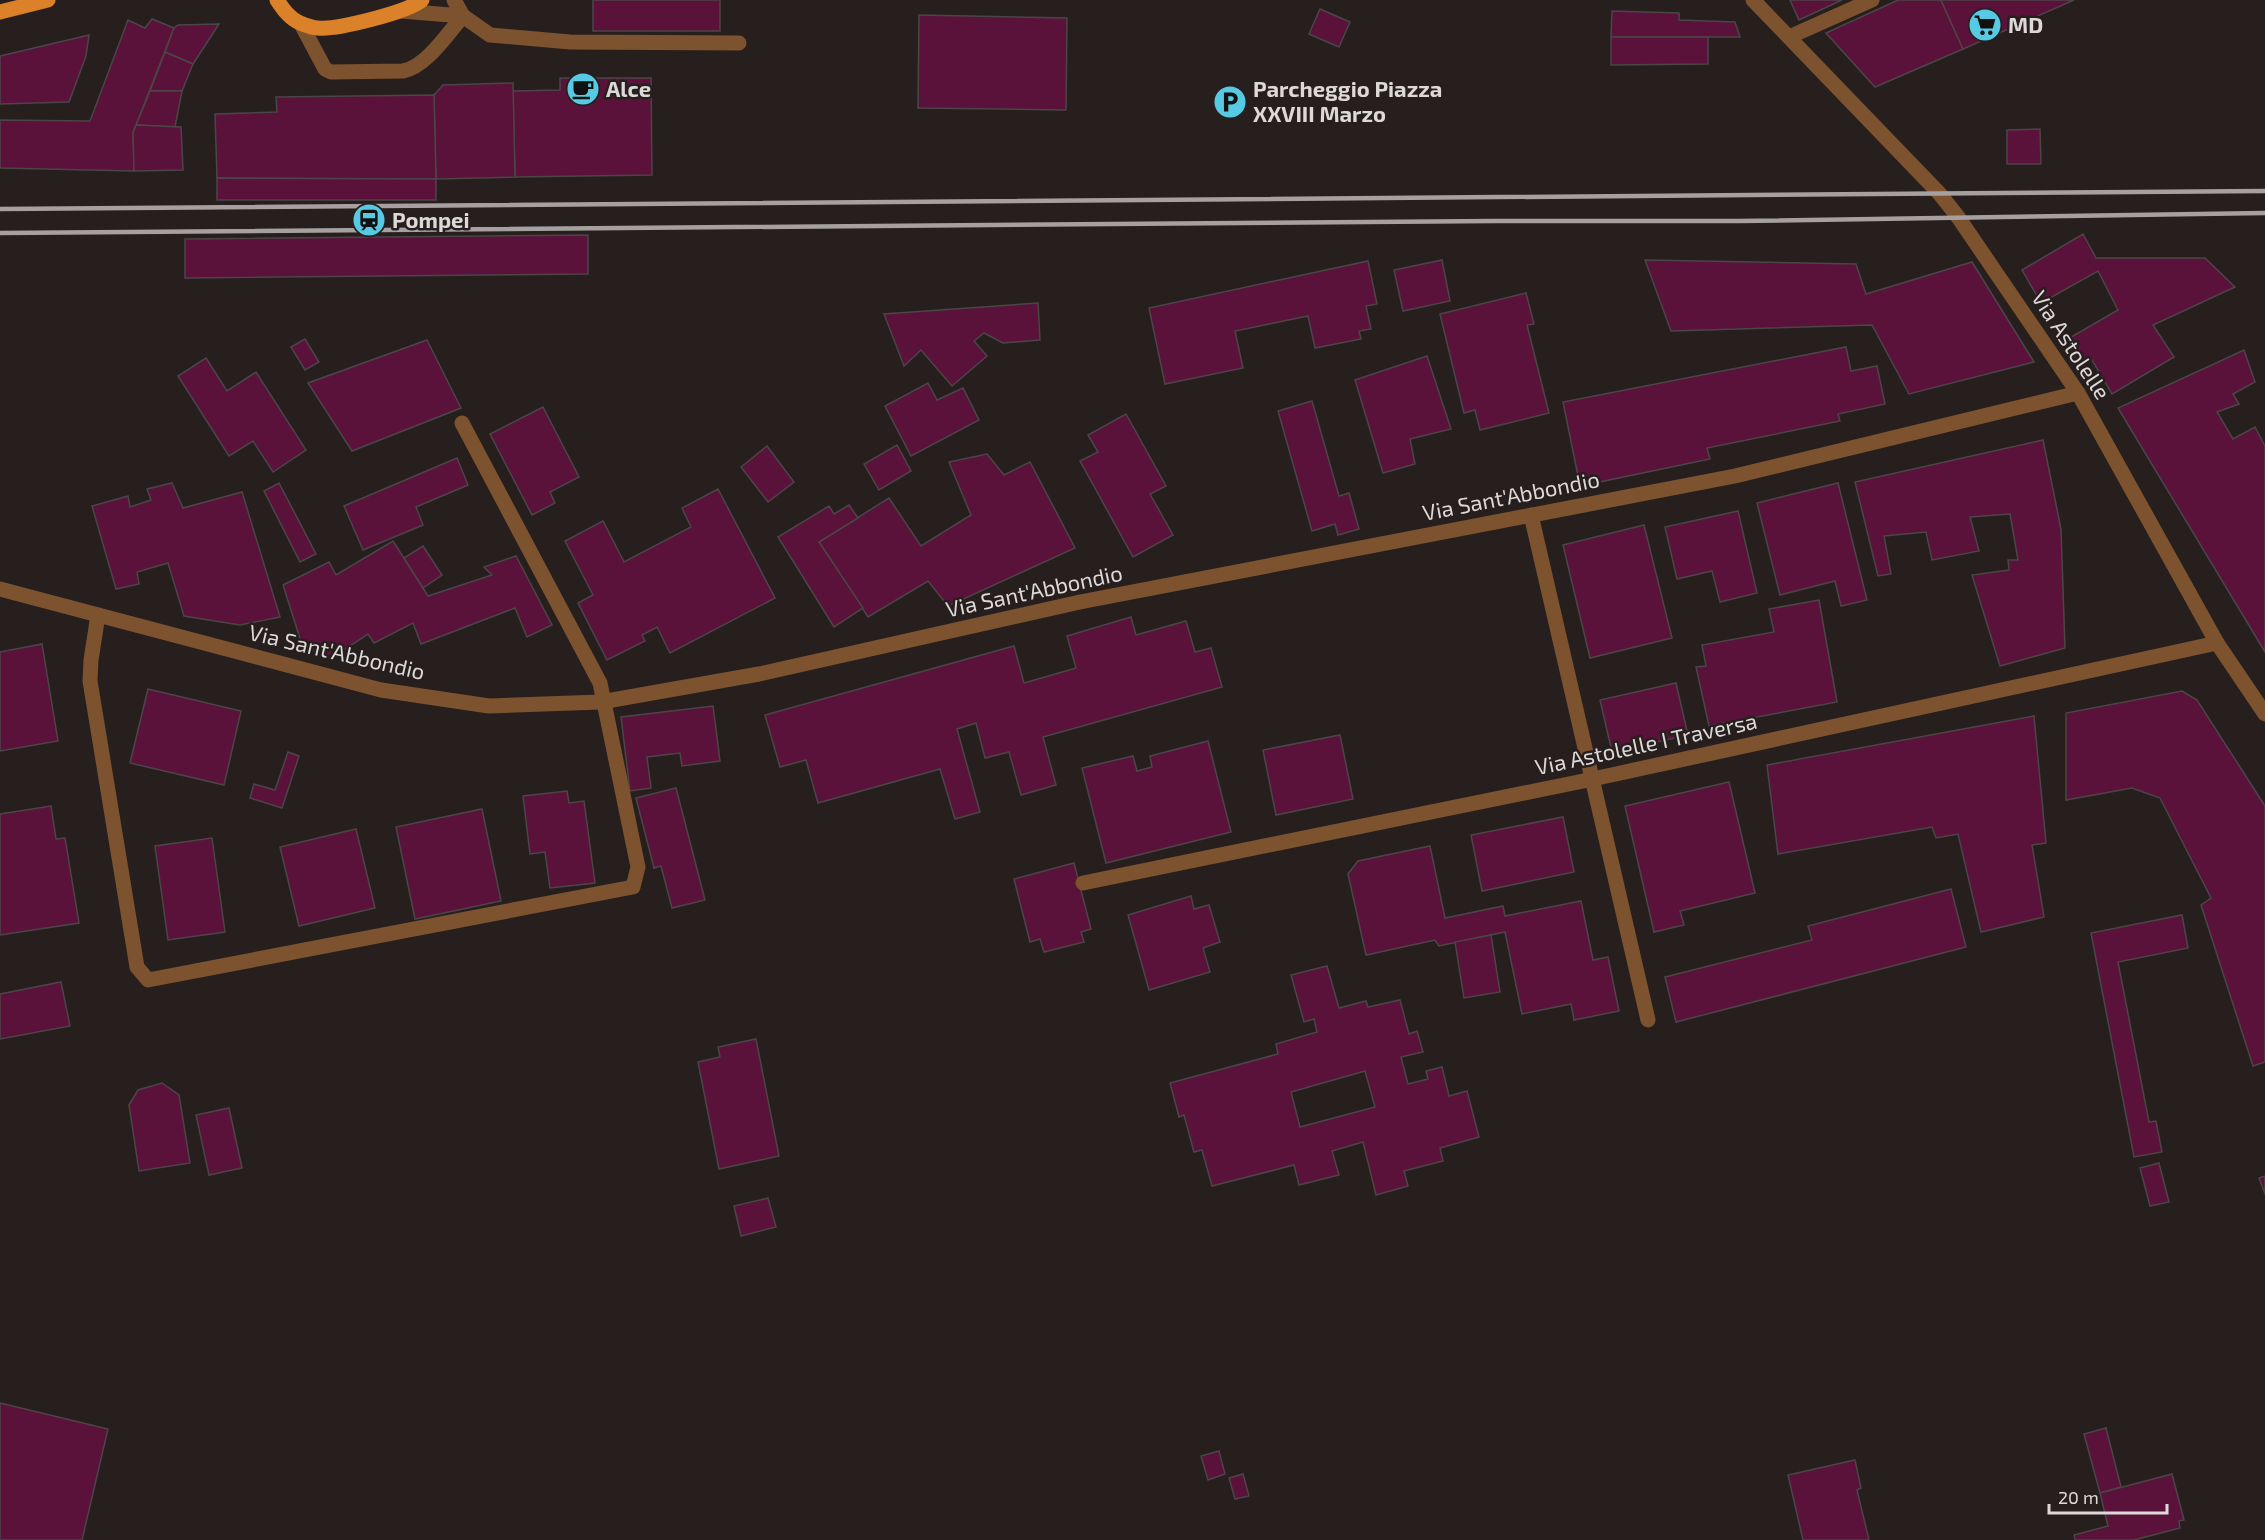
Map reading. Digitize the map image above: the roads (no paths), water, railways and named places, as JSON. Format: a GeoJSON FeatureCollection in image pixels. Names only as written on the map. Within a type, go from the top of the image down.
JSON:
{"type":"FeatureCollection","features":[{"type":"Feature","properties":{"kind":"main road"},"geometry":{"type":"LineString","coordinates":[[0,12],[48,0]]}},
{"type":"Feature","properties":{"kind":"main road"},"geometry":{"type":"LineString","coordinates":[[262,0],[301,24],[318,28],[337,27],[401,11],[422,0]]}},
{"type":"Feature","properties":{"kind":"main road"},"geometry":{"type":"LineString","coordinates":[[277,0],[286,13]]}},
{"type":"Feature","properties":{"kind":"street"},"geometry":{"type":"LineString","coordinates":[[454,0],[463,16],[490,35],[570,42],[739,43]]}},
{"type":"Feature","properties":{"kind":"street","name":"Via Astolelle"},"geometry":{"type":"LineString","coordinates":[[1753,0],[1940,193],[1959,217],[2078,393],[2217,643],[2265,714]]}},
{"type":"Feature","properties":{"kind":"street"},"geometry":{"type":"LineString","coordinates":[[1789,37],[1872,0]]}},
{"type":"Feature","properties":{"kind":"street"},"geometry":{"type":"LineString","coordinates":[[401,11],[463,16]]}},
{"type":"Feature","properties":{"kind":"street"},"geometry":{"type":"LineString","coordinates":[[301,24],[325,69],[331,72],[403,71],[411,70],[426,59],[463,16]]}},
{"type":"Feature","properties":{"kind":"street","name":"Via Sant'Abbondio"},"geometry":{"type":"LineString","coordinates":[[0,590],[381,690],[489,706],[605,701],[759,674],[1080,602],[1735,476],[2078,393]]}},
{"type":"Feature","properties":{"kind":"street"},"geometry":{"type":"LineString","coordinates":[[98,615],[90,681],[137,967],[148,980],[633,887],[638,867],[600,682],[462,423]]}},
{"type":"Feature","properties":{"kind":"street"},"geometry":{"type":"LineString","coordinates":[[1531,515],[1648,1020]]}},
{"type":"Feature","properties":{"kind":"street","name":"Via Astolelle I Traversa"},"geometry":{"type":"LineString","coordinates":[[1083,883],[1593,779],[2217,643]]}},
{"type":"Feature","properties":{"kind":"railway"},"geometry":{"type":"LineString","coordinates":[[0,209],[2265,191]]}},
{"type":"Feature","properties":{"kind":"railway"},"geometry":{"type":"LineString","coordinates":[[0,233],[1739,221],[2265,213]]}},
{"type":"Feature","properties":{"kind":"place","name":"MD"},"geometry":{"type":"Point","coordinates":[1985,25]}},
{"type":"Feature","properties":{"kind":"place","name":"Alce"},"geometry":{"type":"Point","coordinates":[583,89]}},
{"type":"Feature","properties":{"kind":"place","name":"Parcheggio Piazza XXVIII Marzo"},"geometry":{"type":"Point","coordinates":[1230,102]}},
{"type":"Feature","properties":{"kind":"place","name":"Pompei"},"geometry":{"type":"Point","coordinates":[369,220]}}]}
